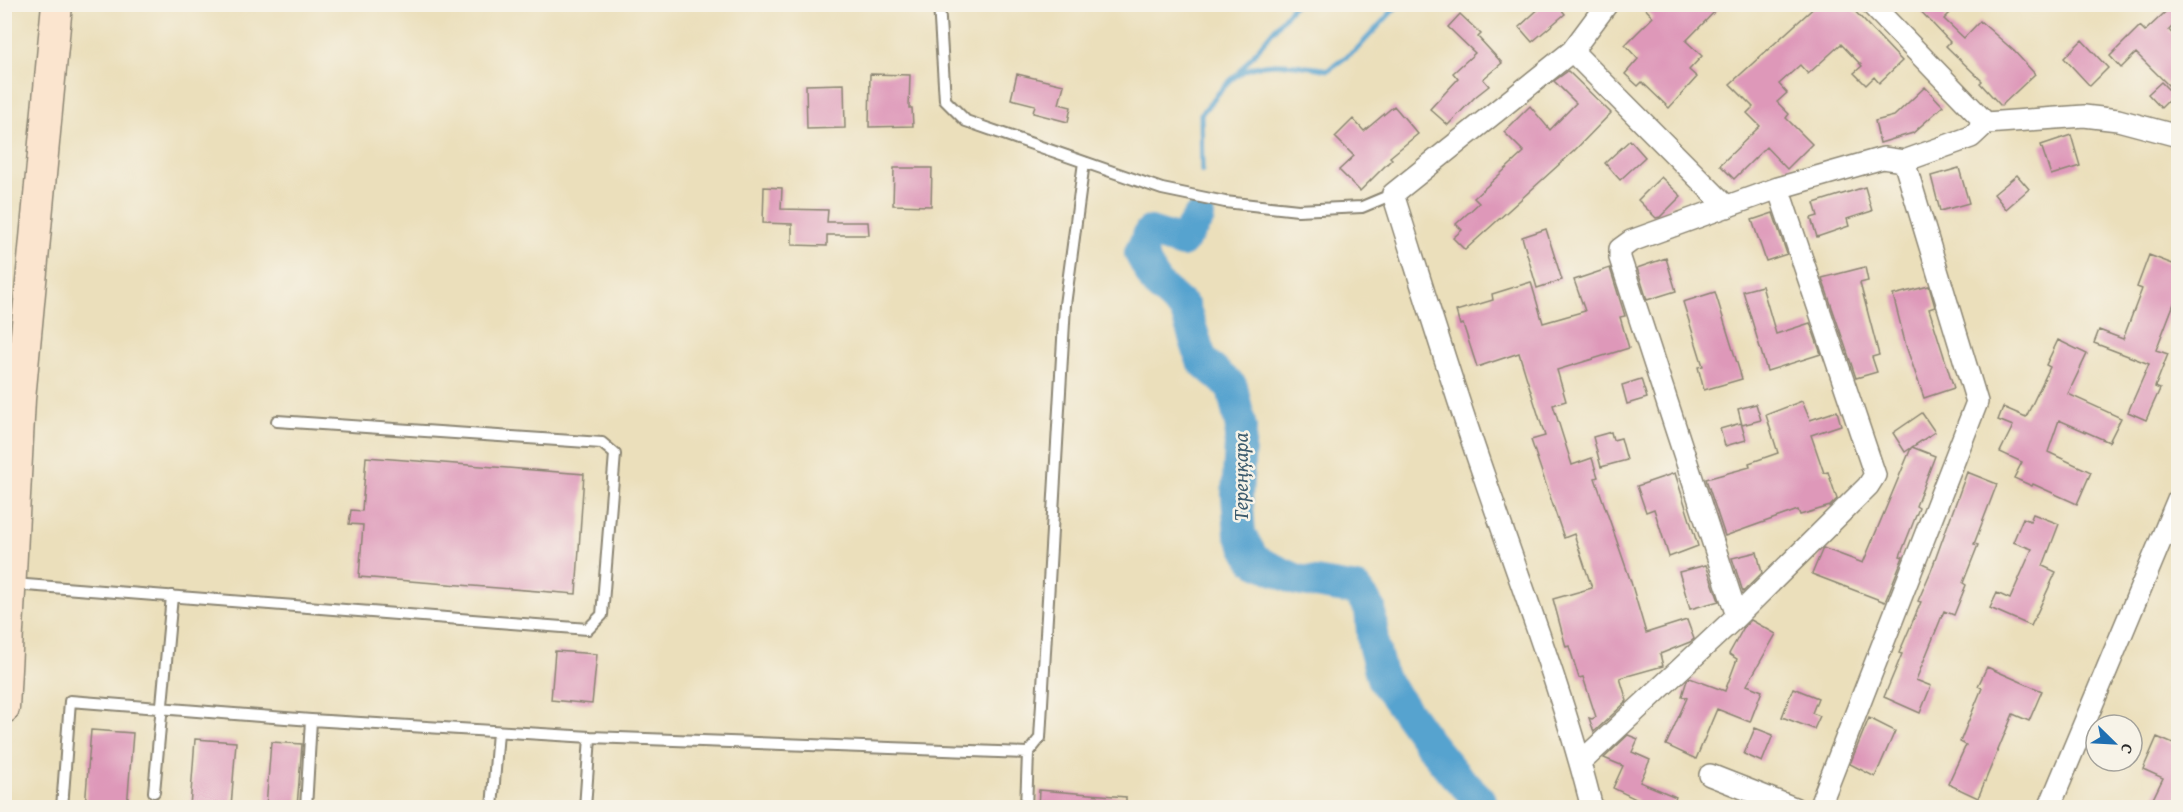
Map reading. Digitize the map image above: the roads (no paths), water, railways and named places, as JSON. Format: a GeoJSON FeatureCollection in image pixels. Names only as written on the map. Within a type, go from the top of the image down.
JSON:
{"type":"FeatureCollection","features":[{"type":"Feature","properties":{"kind":"street"},"geometry":{"type":"LineString","coordinates":[[4,708],[20,399],[57,4]]}},
{"type":"Feature","properties":{"kind":"street"},"geometry":{"type":"LineString","coordinates":[[1592,807],[1581,762],[1480,464],[1393,194],[1572,51],[1607,4]]}},
{"type":"Feature","properties":{"kind":"street"},"geometry":{"type":"LineString","coordinates":[[1871,4],[1986,123]]}},
{"type":"Feature","properties":{"kind":"street"},"geometry":{"type":"LineString","coordinates":[[1572,51],[1727,207]]}},
{"type":"Feature","properties":{"kind":"street"},"geometry":{"type":"LineString","coordinates":[[1737,616],[1620,258],[1620,249],[1631,241],[1778,188],[1883,158],[1904,161],[1971,137],[1986,123],[2084,116],[2118,120],[2178,136]]}},
{"type":"Feature","properties":{"kind":"street"},"geometry":{"type":"LineString","coordinates":[[1819,807],[1977,402],[1904,161]]}},
{"type":"Feature","properties":{"kind":"street"},"geometry":{"type":"LineString","coordinates":[[1581,762],[1737,616],[1868,486],[1875,475],[1778,188]]}},
{"type":"Feature","properties":{"kind":"street"},"geometry":{"type":"LineString","coordinates":[[2049,807],[2178,499]]}},
{"type":"Feature","properties":{"kind":"street"},"geometry":{"type":"LineString","coordinates":[[1710,775],[1794,807]]}},
{"type":"Feature","properties":{"kind":"lane"},"geometry":{"type":"LineString","coordinates":[[939,4],[945,100],[966,121],[1162,189],[1225,202],[1298,210],[1362,207],[1393,194]]}},
{"type":"Feature","properties":{"kind":"lane"},"geometry":{"type":"LineString","coordinates":[[1026,807],[1028,753],[1040,738],[1065,305],[1084,162]]}},
{"type":"Feature","properties":{"kind":"lane"},"geometry":{"type":"LineString","coordinates":[[11,584],[588,628],[602,615],[615,454],[602,443],[277,421]]}},
{"type":"Feature","properties":{"kind":"lane"},"geometry":{"type":"LineString","coordinates":[[154,792],[172,596]]}},
{"type":"Feature","properties":{"kind":"lane"},"geometry":{"type":"LineString","coordinates":[[62,807],[70,701],[498,732],[1028,753]]}},
{"type":"Feature","properties":{"kind":"lane"},"geometry":{"type":"LineString","coordinates":[[306,807],[311,720]]}},
{"type":"Feature","properties":{"kind":"lane"},"geometry":{"type":"LineString","coordinates":[[492,807],[498,732]]}},
{"type":"Feature","properties":{"kind":"lane"},"geometry":{"type":"LineString","coordinates":[[585,807],[590,736]]}},
{"type":"Feature","properties":{"kind":"waterway"},"geometry":{"type":"LineString","coordinates":[[1239,72],[1295,4]]}},
{"type":"Feature","properties":{"kind":"waterway","name":"Тереңқара"},"geometry":{"type":"LineString","coordinates":[[1202,171],[1201,114],[1231,80],[1246,70],[1269,64],[1328,70],[1357,49],[1399,4]]}},
{"type":"Feature","properties":{"kind":"waterway","name":"Тереңқара"},"geometry":{"type":"LineString","coordinates":[[1199,217],[1182,242],[1150,232],[1140,253],[1156,283],[1185,309],[1202,361],[1232,387],[1241,428],[1237,496],[1240,534],[1254,560],[1297,580],[1357,590],[1370,608],[1373,644],[1382,678],[1428,742],[1455,775],[1479,799],[1484,808]]}}]}
